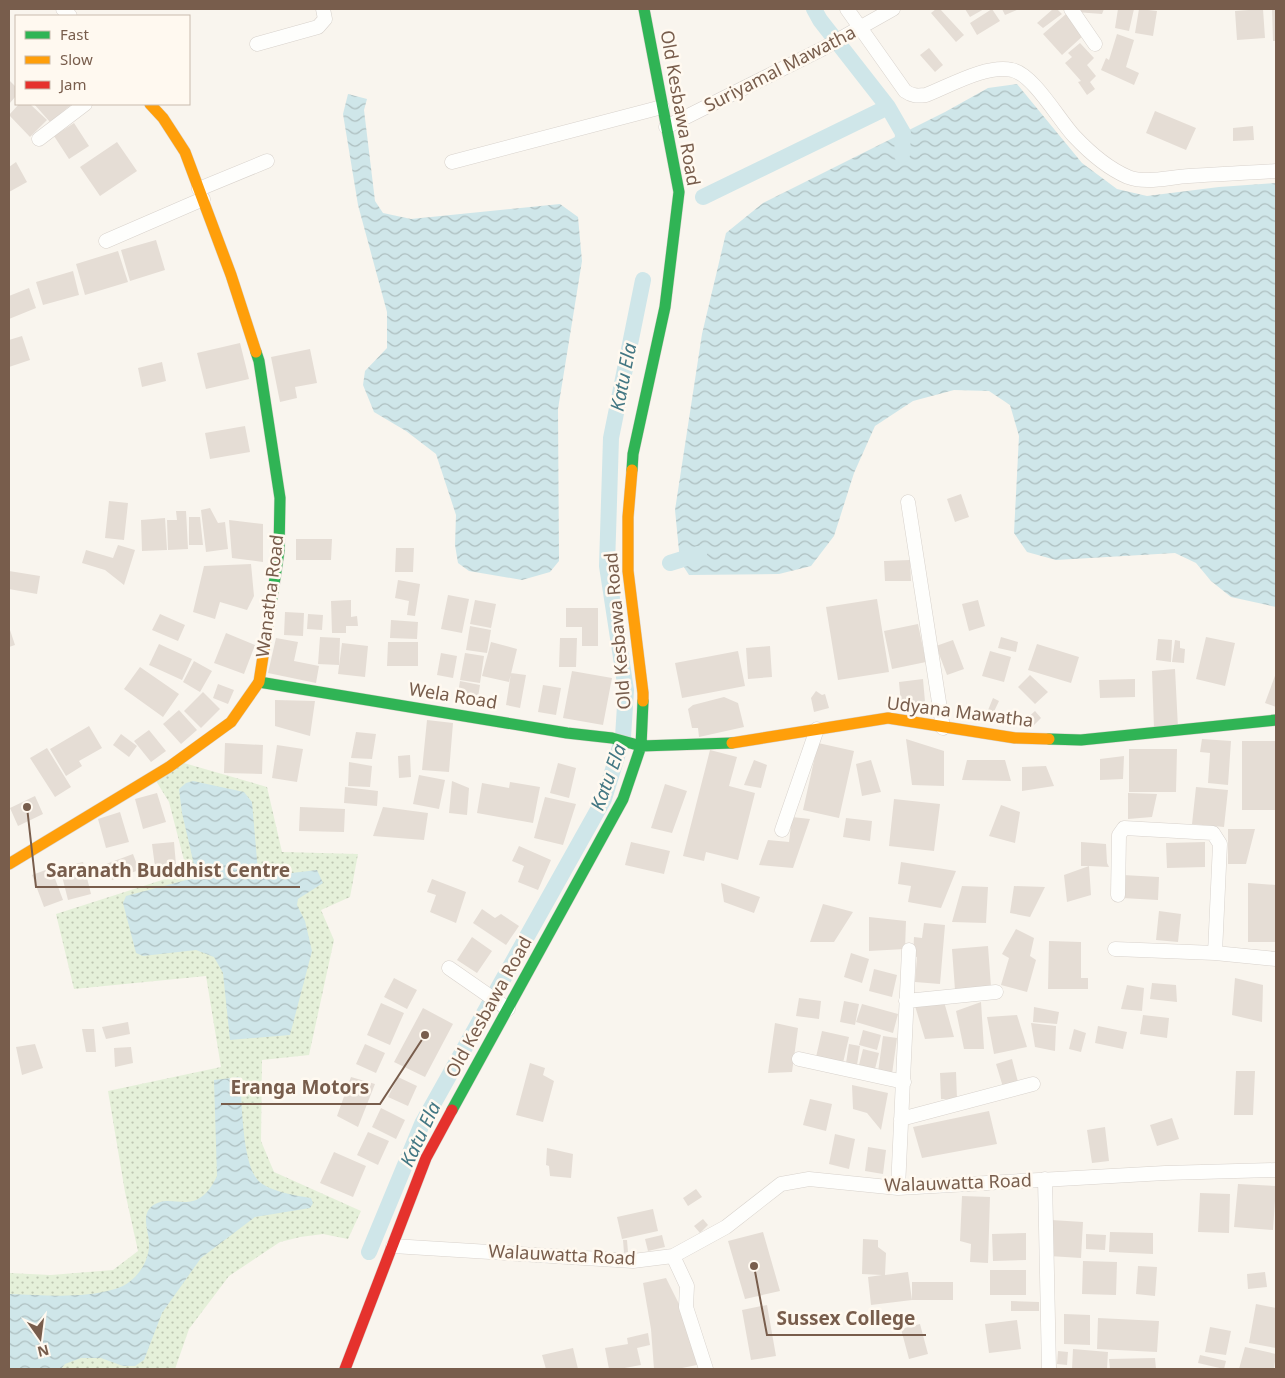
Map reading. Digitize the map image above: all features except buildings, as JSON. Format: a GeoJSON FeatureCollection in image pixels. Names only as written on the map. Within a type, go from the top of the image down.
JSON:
{"type":"FeatureCollection","features":[{"type":"Feature","properties":{"kind":"street"},"geometry":{"type":"LineString","coordinates":[[257,44],[318,27],[325,19],[323,9]]}},
{"type":"Feature","properties":{"kind":"street","name":"Old Kesbawa Road"},"geometry":{"type":"LineString","coordinates":[[345,1369],[426,1158],[623,800],[636,745],[643,693],[628,571],[628,516],[633,454],[664,307],[679,192],[644,9]]}},
{"type":"Feature","properties":{"kind":"street"},"geometry":{"type":"LineString","coordinates":[[846,9],[857,30],[905,91],[911,95],[926,95],[983,72],[1002,69],[1013,70],[1022,74],[1032,83],[1073,135],[1097,158],[1130,177],[1155,180],[1186,176],[1276,171]]}},
{"type":"Feature","properties":{"kind":"street","name":"Suriyamal Mawatha"},"geometry":{"type":"LineString","coordinates":[[666,127],[822,49],[893,9]]}},
{"type":"Feature","properties":{"kind":"street"},"geometry":{"type":"LineString","coordinates":[[1071,9],[1095,44]]}},
{"type":"Feature","properties":{"kind":"street"},"geometry":{"type":"LineString","coordinates":[[39,138],[84,105]]}},
{"type":"Feature","properties":{"kind":"street","name":"Wanatha Road"},"geometry":{"type":"LineString","coordinates":[[9,864],[169,766],[231,722],[259,682],[279,550],[280,498],[259,361],[231,275],[186,152],[163,118],[151,105]]}},
{"type":"Feature","properties":{"kind":"street"},"geometry":{"type":"LineString","coordinates":[[452,162],[662,107]]}},
{"type":"Feature","properties":{"kind":"street"},"geometry":{"type":"LineString","coordinates":[[106,241],[267,162]]}},
{"type":"Feature","properties":{"kind":"street"},"geometry":{"type":"LineString","coordinates":[[908,502],[943,728]]}},
{"type":"Feature","properties":{"kind":"street","name":"Wela Road"},"geometry":{"type":"LineString","coordinates":[[259,682],[567,733],[612,738],[636,745]]}},
{"type":"Feature","properties":{"kind":"street","name":"Udyana Mawatha"},"geometry":{"type":"LineString","coordinates":[[636,745],[734,743],[816,728],[888,718],[1016,738],[1081,740],[1276,720]]}},
{"type":"Feature","properties":{"kind":"street"},"geometry":{"type":"LineString","coordinates":[[782,830],[816,728]]}},
{"type":"Feature","properties":{"kind":"street"},"geometry":{"type":"LineString","coordinates":[[1118,895],[1119,835],[1124,828],[1213,833],[1220,844],[1215,953]]}},
{"type":"Feature","properties":{"kind":"street"},"geometry":{"type":"LineString","coordinates":[[1115,949],[1215,953],[1276,959]]}},
{"type":"Feature","properties":{"kind":"street"},"geometry":{"type":"LineString","coordinates":[[898,1188],[909,950]]}},
{"type":"Feature","properties":{"kind":"street"},"geometry":{"type":"LineString","coordinates":[[449,968],[508,1009]]}},
{"type":"Feature","properties":{"kind":"street"},"geometry":{"type":"LineString","coordinates":[[906,1000],[996,992]]}},
{"type":"Feature","properties":{"kind":"street"},"geometry":{"type":"LineString","coordinates":[[799,1060],[904,1082]]}},
{"type":"Feature","properties":{"kind":"street"},"geometry":{"type":"LineString","coordinates":[[901,1119],[1033,1084]]}},
{"type":"Feature","properties":{"kind":"street","name":"Walauwatta Road"},"geometry":{"type":"LineString","coordinates":[[393,1246],[633,1261],[673,1256],[726,1226],[780,1184],[809,1179],[898,1188],[1165,1173],[1276,1170]]}},
{"type":"Feature","properties":{"kind":"street"},"geometry":{"type":"LineString","coordinates":[[1045,1180],[1049,1369]]}},
{"type":"Feature","properties":{"kind":"street"},"geometry":{"type":"LineString","coordinates":[[673,1256],[687,1286],[686,1307],[706,1369]]}},
{"type":"Feature","properties":{"kind":"green space"},"geometry":{"type":"Polygon","coordinates":[[[177,761],[267,787],[282,852],[358,854],[350,897],[321,910],[334,940],[309,1055],[262,1060],[261,1141],[274,1172],[361,1211],[348,1239],[323,1234],[280,1242],[229,1276],[189,1329],[175,1369],[9,1369],[9,1273],[51,1275],[113,1270],[138,1251],[125,1192],[108,1091],[221,1067],[206,976],[74,989],[56,914],[184,873],[185,864],[169,802],[153,776],[177,761]]]}},
{"type":"Feature","properties":{"kind":"water"},"geometry":{"type":"Polygon","coordinates":[[[1017,84],[1082,163],[1117,189],[1147,196],[1219,187],[1276,183],[1276,607],[1231,597],[1211,581],[1196,563],[1175,553],[1056,560],[1027,552],[1014,533],[1019,436],[1010,405],[989,391],[954,390],[913,401],[875,426],[854,473],[834,536],[811,566],[779,574],[689,575],[680,561],[675,510],[702,334],[726,233],[763,203],[945,112],[988,88],[1017,84]]]}},
{"type":"Feature","properties":{"kind":"water"},"geometry":{"type":"Polygon","coordinates":[[[348,94],[367,99],[364,110],[375,201],[383,213],[411,219],[560,204],[578,217],[582,261],[558,409],[559,561],[550,572],[522,580],[469,571],[458,563],[455,545],[456,515],[436,454],[406,431],[374,412],[363,385],[365,371],[387,348],[387,312],[358,205],[343,114],[348,94]]]}},
{"type":"Feature","properties":{"kind":"water"},"geometry":{"type":"Polygon","coordinates":[[[193,781],[244,792],[252,802],[258,872],[266,876],[317,870],[323,883],[298,899],[297,905],[305,921],[312,951],[290,1035],[230,1040],[223,973],[214,957],[196,950],[143,956],[136,953],[123,903],[126,896],[194,878],[195,869],[182,813],[179,789],[186,783],[193,781]]]}},
{"type":"Feature","properties":{"kind":"water"},"geometry":{"type":"Polygon","coordinates":[[[240,1077],[244,1130],[248,1159],[252,1170],[257,1179],[267,1187],[311,1198],[313,1203],[310,1208],[255,1217],[201,1258],[162,1313],[144,1360],[135,1366],[123,1366],[101,1358],[81,1358],[65,1364],[61,1369],[9,1369],[9,1294],[62,1296],[89,1294],[115,1289],[134,1278],[144,1265],[149,1251],[146,1215],[151,1207],[159,1202],[184,1202],[200,1198],[209,1190],[217,1176],[214,1080],[240,1077]]]}},
{"type":"Feature","properties":{"kind":"waterway","name":"Katu Ela"},"geometry":{"type":"LineString","coordinates":[[703,197],[888,107],[820,20],[814,9]]}},
{"type":"Feature","properties":{"kind":"waterway"},"geometry":{"type":"LineString","coordinates":[[888,107],[903,133],[902,155]]}},
{"type":"Feature","properties":{"kind":"waterway","name":"Katu Ela"},"geometry":{"type":"LineString","coordinates":[[369,1252],[422,1124],[604,799],[623,737],[626,690],[607,566],[611,438],[643,280]]}},
{"type":"Feature","properties":{"kind":"waterway"},"geometry":{"type":"LineString","coordinates":[[670,563],[699,554]]}},
{"type":"Feature","properties":{"kind":"traffic: fast"},"geometry":{"type":"LineString","coordinates":[[632,470],[633,454],[665,307],[679,192],[644,9]]}},
{"type":"Feature","properties":{"kind":"traffic: fast"},"geometry":{"type":"LineString","coordinates":[[256,352],[259,361],[280,498],[279,551],[269,618]]}},
{"type":"Feature","properties":{"kind":"traffic: fast"},"geometry":{"type":"LineString","coordinates":[[259,682],[567,733],[612,738],[641,746],[732,743]]}},
{"type":"Feature","properties":{"kind":"traffic: fast"},"geometry":{"type":"LineString","coordinates":[[452,1110],[623,799],[641,746],[643,701]]}},
{"type":"Feature","properties":{"kind":"traffic: fast"},"geometry":{"type":"LineString","coordinates":[[1049,739],[1081,740],[1276,720]]}},
{"type":"Feature","properties":{"kind":"traffic: slow"},"geometry":{"type":"LineString","coordinates":[[151,105],[163,118],[185,152],[231,275],[256,352]]}},
{"type":"Feature","properties":{"kind":"traffic: slow"},"geometry":{"type":"LineString","coordinates":[[632,470],[628,517],[628,571],[643,701]]}},
{"type":"Feature","properties":{"kind":"traffic: slow"},"geometry":{"type":"LineString","coordinates":[[9,864],[169,767],[231,722],[259,682],[269,618]]}},
{"type":"Feature","properties":{"kind":"traffic: slow"},"geometry":{"type":"LineString","coordinates":[[732,743],[888,718],[1015,738],[1049,739]]}},
{"type":"Feature","properties":{"kind":"traffic: jam"},"geometry":{"type":"LineString","coordinates":[[345,1369],[426,1158],[452,1110]]}},
{"type":"Feature","properties":{"kind":"place","name":"Saranath Buddhist Centre"},"geometry":{"type":"Point","coordinates":[27,807]}},
{"type":"Feature","properties":{"kind":"place","name":"Eranga Motors"},"geometry":{"type":"Point","coordinates":[425,1035]}},
{"type":"Feature","properties":{"kind":"place","name":"Sussex College"},"geometry":{"type":"Point","coordinates":[754,1266]}}]}
